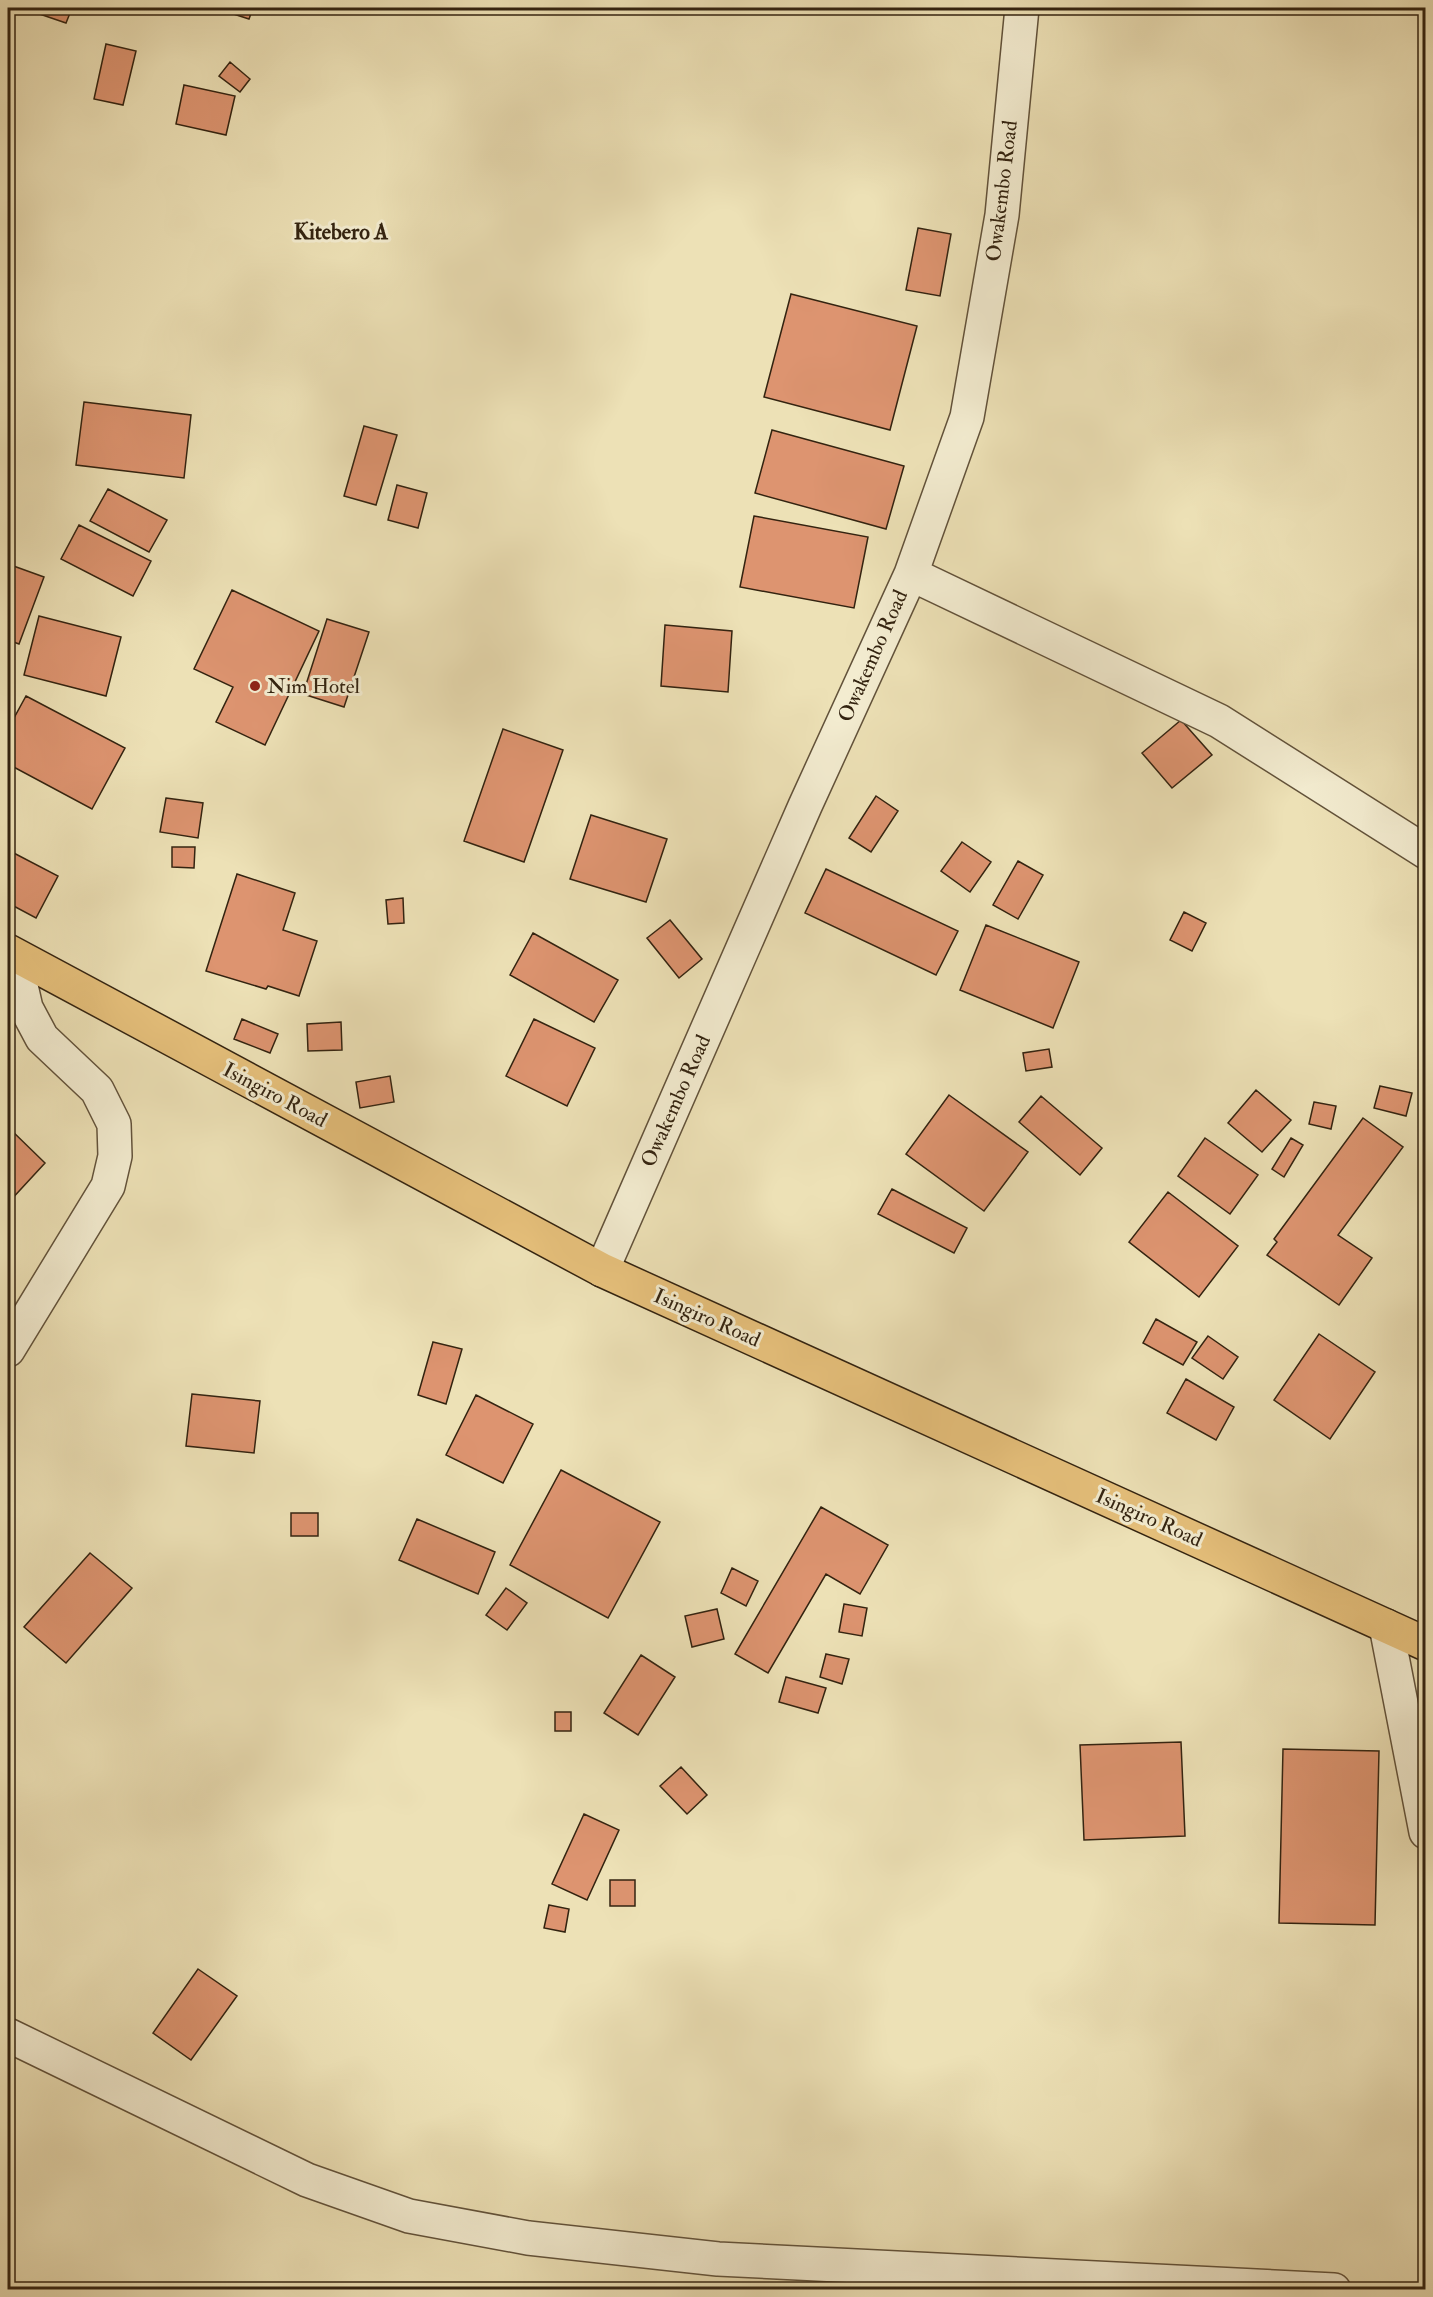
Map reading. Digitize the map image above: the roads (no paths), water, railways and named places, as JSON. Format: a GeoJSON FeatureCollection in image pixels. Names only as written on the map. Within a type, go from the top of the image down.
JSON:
{"type":"FeatureCollection","features":[{"type":"Feature","properties":{"kind":"main road","name":"Isingiro Road"},"geometry":{"type":"LineString","coordinates":[[11,953],[602,1270],[1425,1644]]}},
{"type":"Feature","properties":{"kind":"street","name":"Owakembo Road"},"geometry":{"type":"LineString","coordinates":[[602,1270],[805,806],[910,574],[967,417],[1002,215],[1022,8]]}},
{"type":"Feature","properties":{"kind":"street"},"geometry":{"type":"LineString","coordinates":[[910,574],[1219,721],[1425,852]]}},
{"type":"Feature","properties":{"kind":"street"},"geometry":{"type":"LineString","coordinates":[[8,1350],[108,1186],[115,1156],[114,1124],[97,1090],[42,1038],[26,1008],[11,953]]}},
{"type":"Feature","properties":{"kind":"street"},"geometry":{"type":"LineString","coordinates":[[1386,1626],[1425,1832]]}},
{"type":"Feature","properties":{"kind":"street"},"geometry":{"type":"LineString","coordinates":[[8,2035],[307,2180],[409,2216],[528,2238],[718,2259],[1334,2289]]}},
{"type":"Feature","properties":{"kind":"place","name":"Nim Hotel"},"geometry":{"type":"Point","coordinates":[255,686]}},
{"type":"Feature","properties":{"kind":"district","name":"Kitebero A"},"geometry":{"type":"Point","coordinates":[341,232]}}]}
